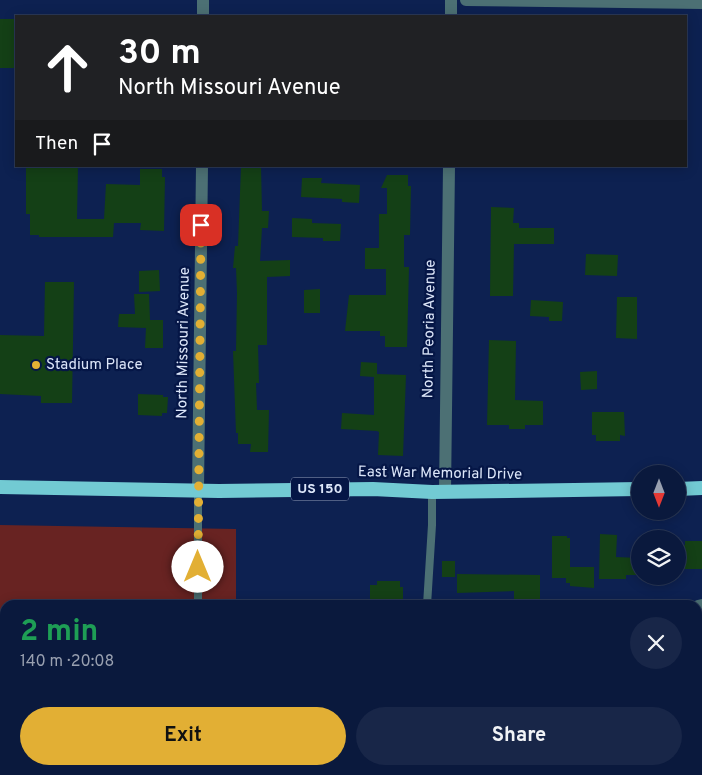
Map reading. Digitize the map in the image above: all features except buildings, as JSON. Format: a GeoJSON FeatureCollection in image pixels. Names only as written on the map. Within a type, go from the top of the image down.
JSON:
{"type":"FeatureCollection","features":[{"type":"Feature","properties":{"kind":"highway","name":"East War Memorial Drive"},"geometry":{"type":"LineString","coordinates":[[0,487],[198,490],[373,489],[438,492],[631,490]]}},
{"type":"Feature","properties":{"kind":"highway"},"geometry":{"type":"LineString","coordinates":[[686,489],[702,488]]}},
{"type":"Feature","properties":{"kind":"street"},"geometry":{"type":"LineString","coordinates":[[203,15],[204,0]]}},
{"type":"Feature","properties":{"kind":"street"},"geometry":{"type":"LineString","coordinates":[[451,0],[451,15]]}},
{"type":"Feature","properties":{"kind":"street"},"geometry":{"type":"LineString","coordinates":[[466,0],[702,3]]}},
{"type":"Feature","properties":{"kind":"street","name":"North Missouri Avenue"},"geometry":{"type":"LineString","coordinates":[[198,490],[202,167]]}},
{"type":"Feature","properties":{"kind":"street","name":"North Peoria Avenue"},"geometry":{"type":"LineString","coordinates":[[438,492],[449,167]]}},
{"type":"Feature","properties":{"kind":"lane"},"geometry":{"type":"LineString","coordinates":[[198,490],[198,600]]}},
{"type":"Feature","properties":{"kind":"lane","name":"North Peoria Avenue"},"geometry":{"type":"LineString","coordinates":[[427,600],[432,525],[438,492]]}},
{"type":"Feature","properties":{"kind":"shaded area"},"geometry":{"type":"Polygon","coordinates":[[[0,525],[236,529],[236,600],[0,600],[0,525]]]}},
{"type":"Feature","properties":{"kind":"place","name":"Stadium Place"},"geometry":{"type":"Point","coordinates":[36,365]}},
{"type":"Feature","properties":{"kind":"route"},"geometry":{"type":"LineString","coordinates":[[198,567],[201,225]]}}]}
